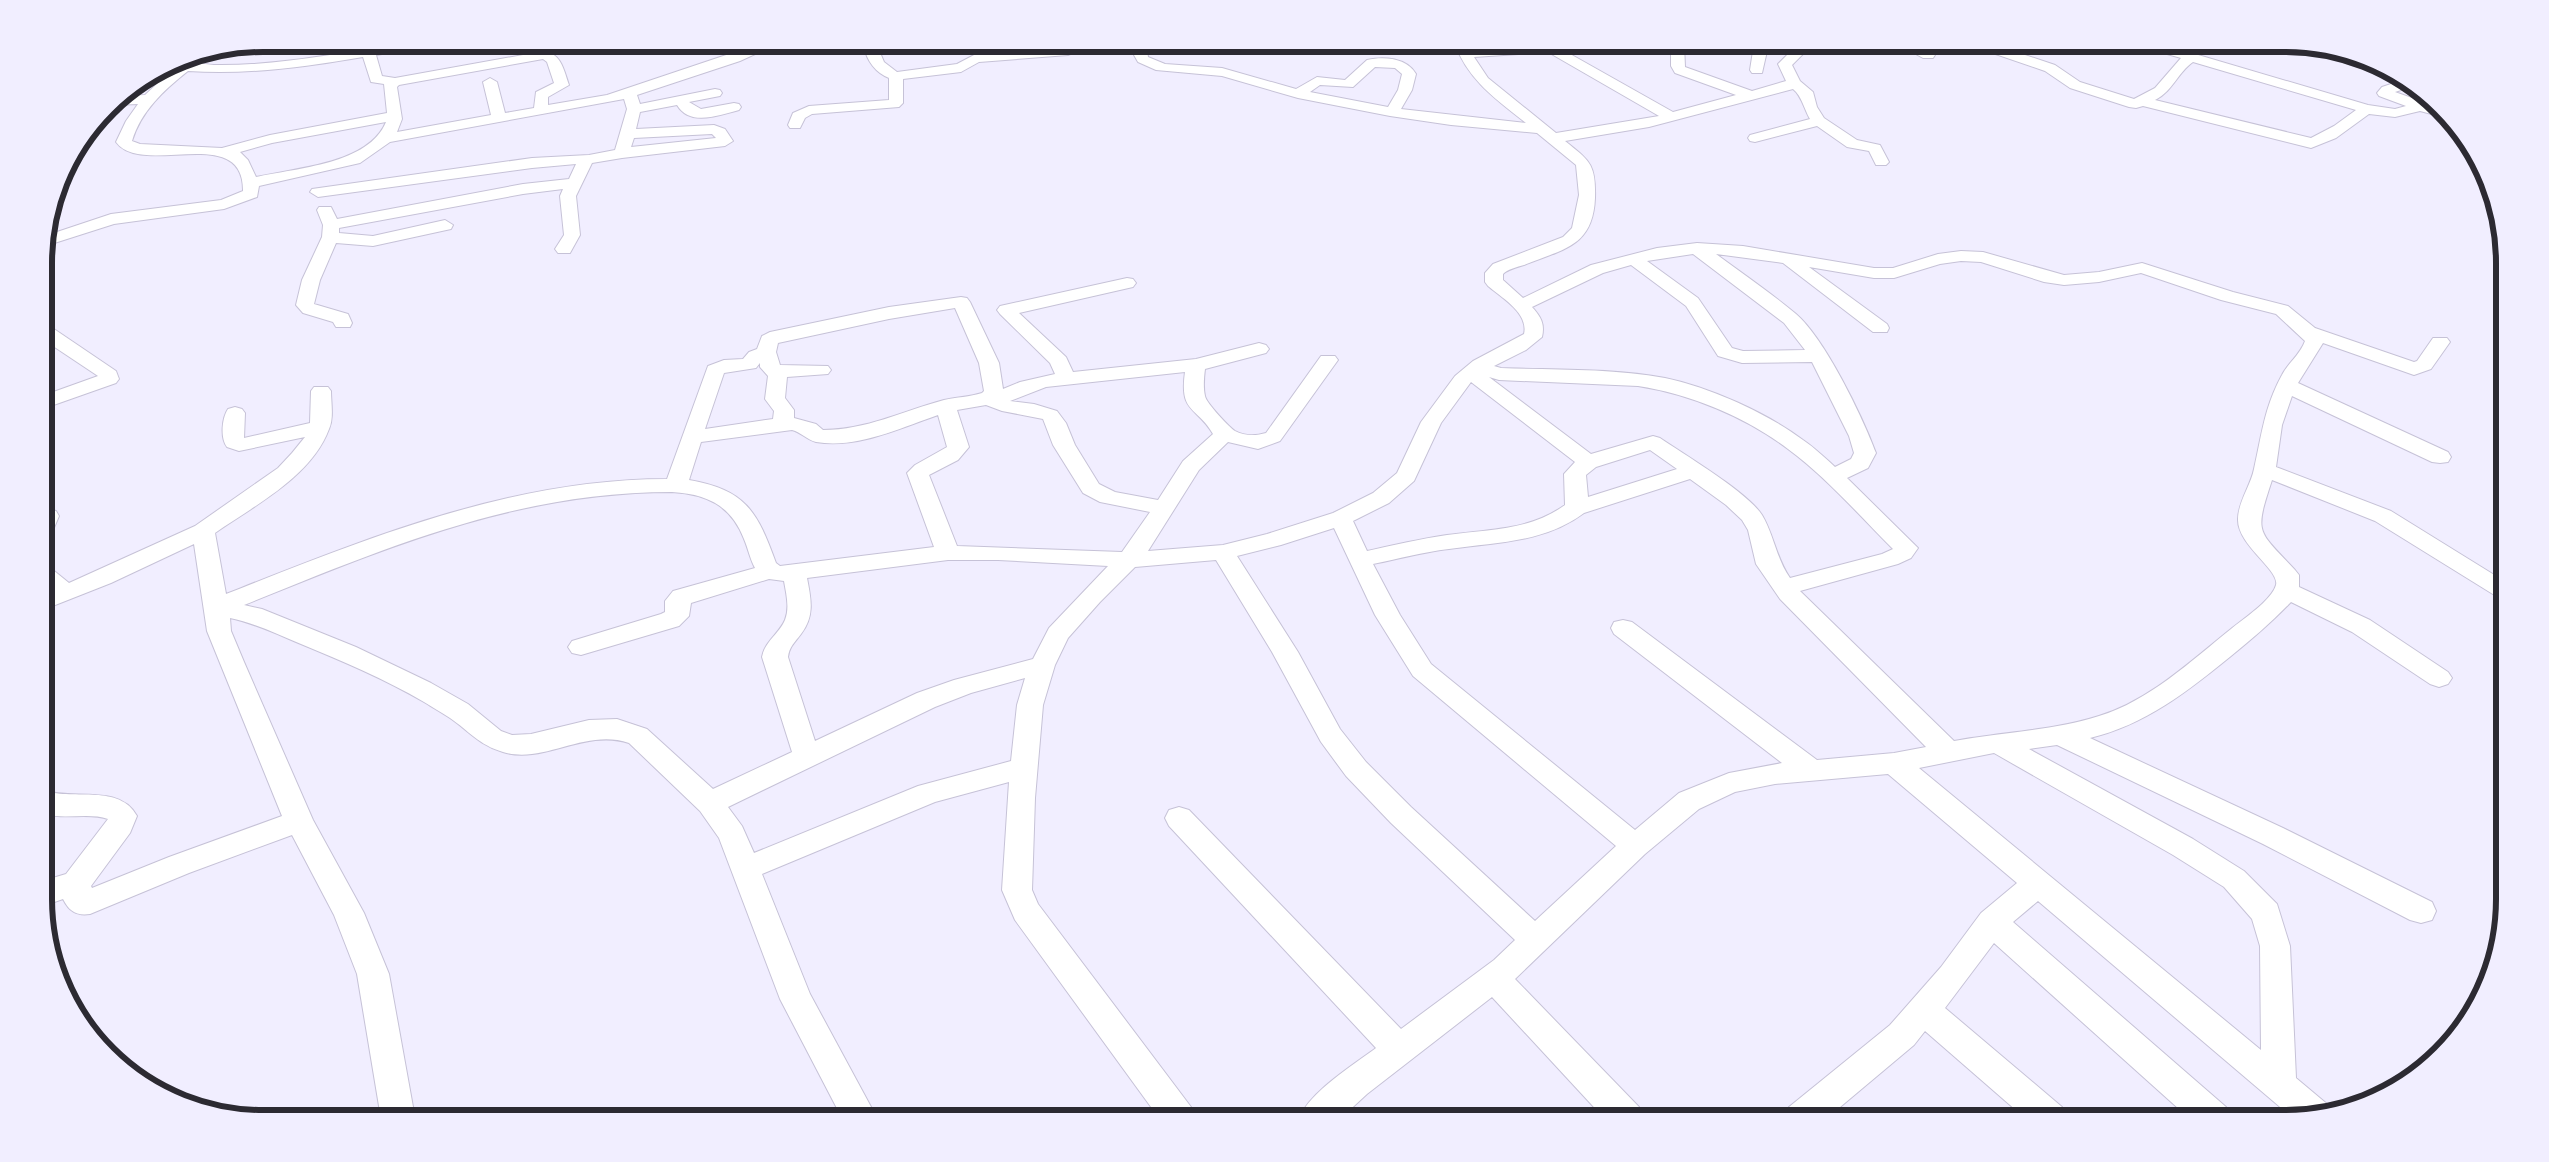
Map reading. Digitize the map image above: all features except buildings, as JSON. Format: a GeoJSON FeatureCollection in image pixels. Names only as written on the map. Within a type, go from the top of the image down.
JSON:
{"type":"FeatureCollection","features":[{"type":"Feature","properties":{"kind":"street"},"geometry":{"type":"LineString","coordinates":[[311,60],[313,52]]}},
{"type":"Feature","properties":{"kind":"street"},"geometry":{"type":"LineString","coordinates":[[188,67],[225,70],[369,52],[376,79],[383,82],[395,82],[545,55],[553,60],[562,85],[541,95],[541,111]]}},
{"type":"Feature","properties":{"kind":"street"},"geometry":{"type":"LineString","coordinates":[[251,183],[355,160],[363,156],[375,143],[387,138],[498,118],[592,104],[630,93],[741,52]]}},
{"type":"Feature","properties":{"kind":"street"},"geometry":{"type":"LineString","coordinates":[[872,52],[879,64],[896,76],[961,68],[976,58],[1055,52]]}},
{"type":"Feature","properties":{"kind":"street"},"geometry":{"type":"LineString","coordinates":[[1140,52],[1142,60],[1157,67],[1212,70],[1298,94],[1393,111],[1548,133],[1623,129],[1794,83]]}},
{"type":"Feature","properties":{"kind":"street"},"geometry":{"type":"LineString","coordinates":[[581,646],[670,620],[677,616],[678,601],[682,597],[782,572],[948,553],[998,553],[1127,560],[1223,552],[1273,540],[1341,518],[1382,498],[1406,476],[1432,422],[1462,380],[1475,369],[1519,346],[1533,336],[1535,328],[1532,318],[1508,294],[1494,273],[1499,268],[1569,241],[1578,233],[1582,225],[1586,172],[1583,163],[1483,81],[1472,68],[1466,52]]}},
{"type":"Feature","properties":{"kind":"street"},"geometry":{"type":"LineString","coordinates":[[1557,52],[1671,117]]}},
{"type":"Feature","properties":{"kind":"street"},"geometry":{"type":"LineString","coordinates":[[1678,52],[1680,70],[1751,96]]}},
{"type":"Feature","properties":{"kind":"street"},"geometry":{"type":"LineString","coordinates":[[1757,70],[1760,52]]}},
{"type":"Feature","properties":{"kind":"street"},"geometry":{"type":"LineString","coordinates":[[1797,52],[1785,64],[1794,83],[1806,92],[1810,107],[1819,120],[1852,144],[1875,148],[1882,162]]}},
{"type":"Feature","properties":{"kind":"street"},"geometry":{"type":"LineString","coordinates":[[1921,52],[1928,55]]}},
{"type":"Feature","properties":{"kind":"street"},"geometry":{"type":"LineString","coordinates":[[2003,52],[2050,68],[2075,85],[2311,142],[2318,141],[2357,118],[2366,109]]}},
{"type":"Feature","properties":{"kind":"street"},"geometry":{"type":"LineString","coordinates":[[2172,52],[2366,109],[2394,114],[2421,107]]}},
{"type":"Feature","properties":{"kind":"street"},"geometry":{"type":"LineString","coordinates":[[2116,111],[2157,93],[2167,85],[2178,65],[2190,58]]}},
{"type":"Feature","properties":{"kind":"street"},"geometry":{"type":"LineString","coordinates":[[1298,94],[1317,81],[1348,84],[1372,63],[1394,65],[1407,70],[1410,73],[1410,80],[1393,111]]}},
{"type":"Feature","properties":{"kind":"street"},"geometry":{"type":"LineString","coordinates":[[172,73],[150,99],[126,136],[124,142],[129,146],[140,149],[225,152],[270,139],[395,116]]}},
{"type":"Feature","properties":{"kind":"street"},"geometry":{"type":"LineString","coordinates":[[795,125],[798,116],[809,110],[894,104],[896,102],[896,76]]}},
{"type":"Feature","properties":{"kind":"street"},"geometry":{"type":"LineString","coordinates":[[387,138],[393,128],[395,116],[390,85],[395,82]]}},
{"type":"Feature","properties":{"kind":"street"},"geometry":{"type":"LineString","coordinates":[[490,82],[498,118]]}},
{"type":"Feature","properties":{"kind":"street"},"geometry":{"type":"LineString","coordinates":[[2399,86],[2384,93],[2430,110]]}},
{"type":"Feature","properties":{"kind":"street"},"geometry":{"type":"LineString","coordinates":[[622,153],[634,109],[633,98],[630,93]]}},
{"type":"Feature","properties":{"kind":"street"},"geometry":{"type":"LineString","coordinates":[[634,109],[715,93]]}},
{"type":"Feature","properties":{"kind":"street"},"geometry":{"type":"LineString","coordinates":[[130,100],[150,99]]}},
{"type":"Feature","properties":{"kind":"street"},"geometry":{"type":"LineString","coordinates":[[680,100],[694,114],[734,107]]}},
{"type":"Feature","properties":{"kind":"street"},"geometry":{"type":"LineString","coordinates":[[1755,138],[1819,120]]}},
{"type":"Feature","properties":{"kind":"street"},"geometry":{"type":"LineString","coordinates":[[318,192],[532,163],[588,159],[725,140],[720,132],[714,129],[628,134]]}},
{"type":"Feature","properties":{"kind":"street"},"geometry":{"type":"LineString","coordinates":[[54,238],[111,219],[235,201],[251,194],[253,190],[251,183],[240,160],[225,152]]}},
{"type":"Feature","properties":{"kind":"street"},"geometry":{"type":"LineString","coordinates":[[564,249],[572,235],[568,196],[573,183],[588,159]]}},
{"type":"Feature","properties":{"kind":"street"},"geometry":{"type":"LineString","coordinates":[[320,169],[318,192],[330,231],[311,280],[305,305],[309,309],[341,318],[343,323]]}},
{"type":"Feature","properties":{"kind":"street"},"geometry":{"type":"LineString","coordinates":[[330,231],[523,189],[573,183]]}},
{"type":"Feature","properties":{"kind":"street"},"geometry":{"type":"LineString","coordinates":[[330,231],[357,241],[373,240],[445,225]]}},
{"type":"Feature","properties":{"kind":"street"},"geometry":{"type":"LineString","coordinates":[[1325,1110],[1398,1049],[1494,978],[1536,941],[1635,846],[1689,802],[1729,783],[1775,774],[1894,763],[1997,743],[2060,735],[2107,724],[2143,706],[2186,679],[2266,614],[2288,585],[2287,575],[2260,546],[2250,532],[2249,517],[2265,470],[2272,426],[2280,400],[2292,374],[2311,350],[2314,341],[2308,332],[2282,310],[2227,296],[2142,268],[2132,268],[2099,277],[2064,280],[1983,257],[1961,256],[1938,259],[1894,273],[1874,274],[1743,251],[1697,248],[1657,253],[1597,269],[1552,292],[1508,294]]}},
{"type":"Feature","properties":{"kind":"street"},"geometry":{"type":"LineString","coordinates":[[1697,248],[1791,320],[1805,336],[1818,356],[1859,436],[1865,453],[1860,464],[1833,477]]}},
{"type":"Feature","properties":{"kind":"street"},"geometry":{"type":"LineString","coordinates":[[1633,259],[1692,302],[1706,320],[1725,352],[1742,356],[1818,356]]}},
{"type":"Feature","properties":{"kind":"street"},"geometry":{"type":"LineString","coordinates":[[1787,259],[1880,328]]}},
{"type":"Feature","properties":{"kind":"street"},"geometry":{"type":"LineString","coordinates":[[1066,378],[1059,362],[1006,310],[1127,282]]}},
{"type":"Feature","properties":{"kind":"street"},"geometry":{"type":"LineString","coordinates":[[821,370],[778,372],[770,370],[770,359],[766,352],[769,340],[777,336],[889,313],[961,302],[989,363],[994,394],[991,399]]}},
{"type":"Feature","properties":{"kind":"street"},"geometry":{"type":"LineString","coordinates":[[2308,332],[2414,368],[2424,365],[2440,342]]}},
{"type":"Feature","properties":{"kind":"street"},"geometry":{"type":"LineString","coordinates":[[52,336],[109,375],[109,379],[52,399]]}},
{"type":"Feature","properties":{"kind":"street"},"geometry":{"type":"LineString","coordinates":[[693,437],[783,424],[802,426],[818,436],[845,436],[864,433],[915,414],[949,405],[991,399],[1027,386],[1066,378],[1148,372],[1196,365],[1259,349]]}},
{"type":"Feature","properties":{"kind":"street"},"geometry":{"type":"LineString","coordinates":[[676,485],[715,370],[724,366],[746,366],[756,356],[766,352]]}},
{"type":"Feature","properties":{"kind":"street"},"geometry":{"type":"LineString","coordinates":[[1224,435],[1248,442],[1268,441],[1278,432],[1328,360]]}},
{"type":"Feature","properties":{"kind":"street"},"geometry":{"type":"LineString","coordinates":[[1196,365],[1192,389],[1195,403],[1223,430],[1224,435]]}},
{"type":"Feature","properties":{"kind":"street"},"geometry":{"type":"LineString","coordinates":[[1475,369],[1588,462]]}},
{"type":"Feature","properties":{"kind":"street"},"geometry":{"type":"LineString","coordinates":[[1475,369],[1499,374],[1638,380],[1664,384],[1741,413],[1775,430],[1797,445],[1906,548],[1903,553],[1890,559],[1784,587]]}},
{"type":"Feature","properties":{"kind":"street"},"geometry":{"type":"LineString","coordinates":[[778,372],[775,399],[784,410],[783,424]]}},
{"type":"Feature","properties":{"kind":"street"},"geometry":{"type":"LineString","coordinates":[[2288,386],[2440,457]]}},
{"type":"Feature","properties":{"kind":"street"},"geometry":{"type":"LineString","coordinates":[[56,597],[203,532],[294,465],[311,447],[320,427],[321,391]]}},
{"type":"Feature","properties":{"kind":"street"},"geometry":{"type":"LineString","coordinates":[[991,399],[1003,407],[1039,410],[1050,416],[1056,422],[1064,445],[1086,482],[1097,492],[1164,508]]}},
{"type":"Feature","properties":{"kind":"street"},"geometry":{"type":"LineString","coordinates":[[948,553],[919,480],[918,473],[924,466],[950,455],[958,448],[946,411],[949,405]]}},
{"type":"Feature","properties":{"kind":"street"},"geometry":{"type":"LineString","coordinates":[[235,413],[233,440],[234,443],[239,445],[320,427]]}},
{"type":"Feature","properties":{"kind":"street"},"geometry":{"type":"LineString","coordinates":[[1173,1110],[1026,911],[1017,890],[1024,768],[1030,705],[1042,666],[1058,634],[1149,535],[1164,508],[1192,466],[1224,435]]}},
{"type":"Feature","properties":{"kind":"street"},"geometry":{"type":"LineString","coordinates":[[1576,508],[1575,474],[1588,462],[1653,442],[1734,500],[1751,516],[1759,530],[1768,564],[1784,587],[1813,619],[1948,752]]}},
{"type":"Feature","properties":{"kind":"street"},"geometry":{"type":"LineString","coordinates":[[1360,560],[1448,542],[1523,532],[1550,524],[1565,517],[1576,508],[1693,470]]}},
{"type":"Feature","properties":{"kind":"street"},"geometry":{"type":"LineString","coordinates":[[2265,470],[2383,516],[2496,585]]}},
{"type":"Feature","properties":{"kind":"street"},"geometry":{"type":"LineString","coordinates":[[216,607],[405,533],[464,515],[512,504],[596,491],[676,485],[710,491],[730,501],[745,518],[765,565],[782,572],[800,607],[798,620],[776,648],[775,657],[807,757]]}},
{"type":"Feature","properties":{"kind":"street"},"geometry":{"type":"LineString","coordinates":[[1341,518],[1360,560],[1404,645],[1422,670],[1635,846]]}},
{"type":"Feature","properties":{"kind":"street"},"geometry":{"type":"LineString","coordinates":[[203,532],[219,632],[300,821],[349,913],[373,974],[397,1110]]}},
{"type":"Feature","properties":{"kind":"street"},"geometry":{"type":"LineString","coordinates":[[1223,552],[1285,652],[1330,735],[1356,769],[1401,815],[1536,941]]}},
{"type":"Feature","properties":{"kind":"street"},"geometry":{"type":"LineString","coordinates":[[2285,590],[2361,626],[2439,678]]}},
{"type":"Feature","properties":{"kind":"street"},"geometry":{"type":"LineString","coordinates":[[216,607],[253,614],[347,653],[422,689],[459,710],[492,738],[511,745],[531,744],[590,730],[617,729],[638,736],[710,803],[732,834],[796,999],[856,1110]]}},
{"type":"Feature","properties":{"kind":"street"},"geometry":{"type":"LineString","coordinates":[[1623,628],[1812,771]]}},
{"type":"Feature","properties":{"kind":"street"},"geometry":{"type":"LineString","coordinates":[[710,803],[926,700],[964,686],[1042,666]]}},
{"type":"Feature","properties":{"kind":"street"},"geometry":{"type":"LineString","coordinates":[[2060,735],[2273,836],[2421,912]]}},
{"type":"Feature","properties":{"kind":"street"},"geometry":{"type":"LineString","coordinates":[[1997,743],[2183,847],[2234,879],[2266,913],[2275,946],[2280,1085]]}},
{"type":"Feature","properties":{"kind":"street"},"geometry":{"type":"LineString","coordinates":[[1894,763],[2307,1108]]}},
{"type":"Feature","properties":{"kind":"street"},"geometry":{"type":"LineString","coordinates":[[744,869],[928,793],[1024,768]]}},
{"type":"Feature","properties":{"kind":"street"},"geometry":{"type":"LineString","coordinates":[[52,804],[65,807],[109,808],[118,810],[123,816],[120,825],[74,886]]}},
{"type":"Feature","properties":{"kind":"street"},"geometry":{"type":"LineString","coordinates":[[1179,818],[1398,1049]]}},
{"type":"Feature","properties":{"kind":"street"},"geometry":{"type":"LineString","coordinates":[[74,886],[77,889],[78,899],[82,903],[90,902],[179,865],[300,821]]}},
{"type":"Feature","properties":{"kind":"street"},"geometry":{"type":"LineString","coordinates":[[1811,1110],[1902,1035],[1952,977],[1992,922],[2037,884]]}},
{"type":"Feature","properties":{"kind":"street"},"geometry":{"type":"LineString","coordinates":[[52,891],[63,886],[74,886]]}},
{"type":"Feature","properties":{"kind":"street"},"geometry":{"type":"LineString","coordinates":[[1992,922],[2205,1110]]}},
{"type":"Feature","properties":{"kind":"street"},"geometry":{"type":"LineString","coordinates":[[1494,978],[1619,1110]]}},
{"type":"Feature","properties":{"kind":"street"},"geometry":{"type":"LineString","coordinates":[[1924,1010],[2041,1110]]}}]}
